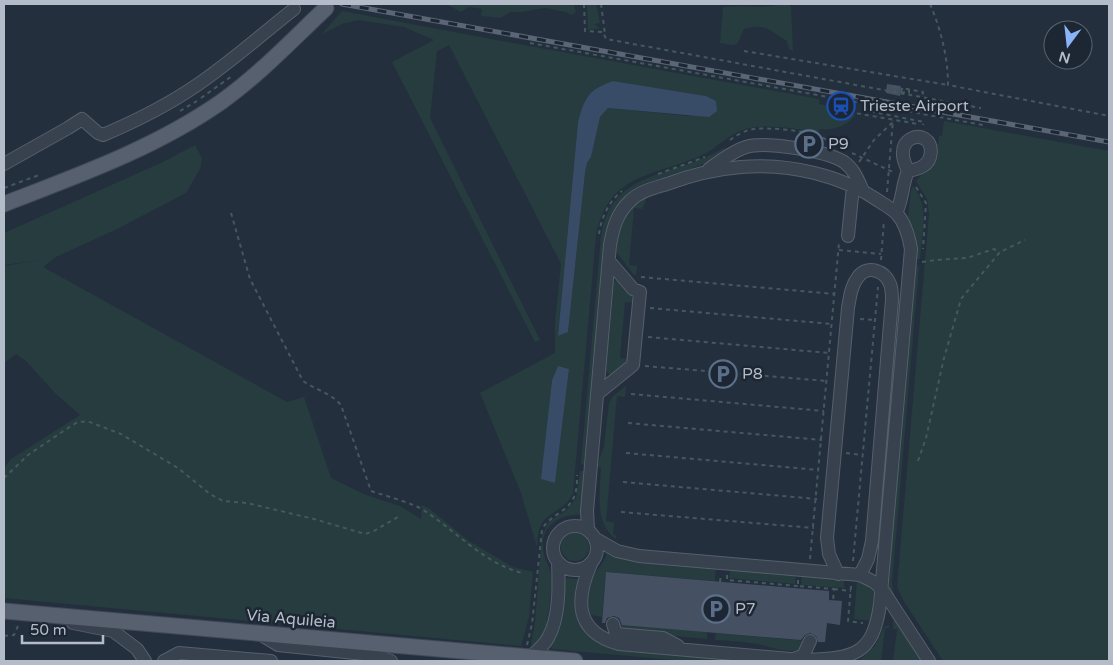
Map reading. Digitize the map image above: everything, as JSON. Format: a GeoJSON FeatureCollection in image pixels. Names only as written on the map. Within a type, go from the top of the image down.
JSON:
{"type":"FeatureCollection","features":[{"type":"Feature","properties":{"kind":"main road"},"geometry":{"type":"LineString","coordinates":[[4,204],[104,165],[171,132],[221,102],[258,72],[326,8]]}},
{"type":"Feature","properties":{"kind":"main road","name":"Via Aquileia"},"geometry":{"type":"LineString","coordinates":[[11,611],[576,661]]}},
{"type":"Feature","properties":{"kind":"lane"},"geometry":{"type":"LineString","coordinates":[[4,164],[82,119],[103,135],[144,117],[202,82],[294,9]]}},
{"type":"Feature","properties":{"kind":"lane"},"geometry":{"type":"LineString","coordinates":[[705,172],[747,147],[796,148],[833,157],[853,170],[858,189],[844,238]]}},
{"type":"Feature","properties":{"kind":"lane"},"geometry":{"type":"LineString","coordinates":[[741,167],[780,167],[811,172],[858,189],[896,213],[902,220],[909,238],[911,258],[882,589],[876,630],[865,645],[851,654],[837,658],[807,660],[619,644],[599,636],[591,630],[582,610],[585,578],[598,548],[592,534],[587,511],[584,469],[597,394],[610,245],[615,224],[622,209],[630,200],[649,190],[705,172],[741,167]]}},
{"type":"Feature","properties":{"kind":"lane"},"geometry":{"type":"LineString","coordinates":[[896,213],[900,207],[905,179],[902,172]]}},
{"type":"Feature","properties":{"kind":"lane"},"geometry":{"type":"LineString","coordinates":[[597,394],[633,365],[640,292],[633,289],[609,261]]}},
{"type":"Feature","properties":{"kind":"lane"},"geometry":{"type":"LineString","coordinates":[[838,574],[829,554],[827,538],[848,308],[850,293],[858,277],[867,271],[876,270],[884,275],[890,285],[892,300],[872,542],[868,559],[860,575]]}},
{"type":"Feature","properties":{"kind":"lane"},"geometry":{"type":"LineString","coordinates":[[591,564],[578,570],[563,567],[558,562],[554,556],[554,542],[561,530],[574,525],[618,551],[638,556],[860,575],[874,582],[882,589],[929,661]]}},
{"type":"Feature","properties":{"kind":"lane"},"geometry":{"type":"LineString","coordinates":[[524,657],[542,646],[552,629],[557,602],[558,562]]}},
{"type":"Feature","properties":{"kind":"lane"},"geometry":{"type":"LineString","coordinates":[[11,611],[113,631],[137,649],[145,661]]}},
{"type":"Feature","properties":{"kind":"lane"},"geometry":{"type":"LineString","coordinates":[[613,624],[616,634],[664,638],[682,648]]}},
{"type":"Feature","properties":{"kind":"lane"},"geometry":{"type":"LineString","coordinates":[[260,634],[278,645],[374,656],[391,661]]}},
{"type":"Feature","properties":{"kind":"lane"},"geometry":{"type":"LineString","coordinates":[[807,660],[803,656],[810,641]]}},
{"type":"Feature","properties":{"kind":"lane"},"geometry":{"type":"LineString","coordinates":[[164,661],[179,653],[271,661]]}},
{"type":"Feature","properties":{"kind":"path"},"geometry":{"type":"LineString","coordinates":[[584,4],[585,31],[603,32],[606,39],[981,108]]}},
{"type":"Feature","properties":{"kind":"path"},"geometry":{"type":"LineString","coordinates":[[602,4],[605,36]]}},
{"type":"Feature","properties":{"kind":"path"},"geometry":{"type":"LineString","coordinates":[[893,4],[918,4]]}},
{"type":"Feature","properties":{"kind":"path"},"geometry":{"type":"LineString","coordinates":[[930,4],[939,27],[948,66],[948,85]]}},
{"type":"Feature","properties":{"kind":"path"},"geometry":{"type":"LineString","coordinates":[[530,43],[983,125]]}},
{"type":"Feature","properties":{"kind":"path"},"geometry":{"type":"LineString","coordinates":[[744,51],[948,85],[1109,116]]}},
{"type":"Feature","properties":{"kind":"path"},"geometry":{"type":"LineString","coordinates":[[894,88],[901,89],[909,90],[909,93],[901,92],[902,88],[922,92],[922,98]]}},
{"type":"Feature","properties":{"kind":"path"},"geometry":{"type":"LineString","coordinates":[[850,112],[924,126],[924,122],[919,120],[869,111],[870,105]]}},
{"type":"Feature","properties":{"kind":"path"},"geometry":{"type":"LineString","coordinates":[[919,120],[920,114]]}},
{"type":"Feature","properties":{"kind":"path"},"geometry":{"type":"LineString","coordinates":[[725,143],[753,129],[806,133],[819,136],[902,172]]}},
{"type":"Feature","properties":{"kind":"path"},"geometry":{"type":"LineString","coordinates":[[652,176],[707,156]]}},
{"type":"Feature","properties":{"kind":"path"},"geometry":{"type":"LineString","coordinates":[[914,184],[926,203],[923,253]]}},
{"type":"Feature","properties":{"kind":"path"},"geometry":{"type":"LineString","coordinates":[[598,240],[600,226],[605,213],[623,190]]}},
{"type":"Feature","properties":{"kind":"path"},"geometry":{"type":"LineString","coordinates":[[231,213],[250,279],[303,381],[313,388],[324,391],[336,398],[341,405],[371,491],[423,510],[485,557],[509,570],[522,573]]}},
{"type":"Feature","properties":{"kind":"path"},"geometry":{"type":"LineString","coordinates":[[806,562],[811,559],[839,250],[844,238]]}},
{"type":"Feature","properties":{"kind":"path"},"geometry":{"type":"LineString","coordinates":[[918,461],[926,438],[944,358],[961,299],[1000,252],[1025,240]]}},
{"type":"Feature","properties":{"kind":"path"},"geometry":{"type":"LineString","coordinates":[[925,262],[967,258],[994,249],[1000,252]]}},
{"type":"Feature","properties":{"kind":"path"},"geometry":{"type":"LineString","coordinates":[[839,250],[881,254]]}},
{"type":"Feature","properties":{"kind":"path"},"geometry":{"type":"LineString","coordinates":[[641,277],[835,294]]}},
{"type":"Feature","properties":{"kind":"path"},"geometry":{"type":"LineString","coordinates":[[638,307],[832,324]]}},
{"type":"Feature","properties":{"kind":"path"},"geometry":{"type":"LineString","coordinates":[[636,336],[829,353]]}},
{"type":"Feature","properties":{"kind":"path"},"geometry":{"type":"LineString","coordinates":[[633,365],[827,382]]}},
{"type":"Feature","properties":{"kind":"path"},"geometry":{"type":"LineString","coordinates":[[631,394],[824,411]]}},
{"type":"Feature","properties":{"kind":"path"},"geometry":{"type":"LineString","coordinates":[[4,478],[28,455],[48,441],[76,423],[87,421],[121,434],[178,468],[210,494],[223,500],[247,503],[364,534],[374,531],[398,517]]}},
{"type":"Feature","properties":{"kind":"path"},"geometry":{"type":"LineString","coordinates":[[628,423],[822,440]]}},
{"type":"Feature","properties":{"kind":"path"},"geometry":{"type":"LineString","coordinates":[[626,453],[819,470]]}},
{"type":"Feature","properties":{"kind":"path"},"geometry":{"type":"LineString","coordinates":[[524,657],[532,624],[542,530],[544,524],[569,505],[584,469]]}},
{"type":"Feature","properties":{"kind":"path"},"geometry":{"type":"LineString","coordinates":[[623,482],[817,499]]}},
{"type":"Feature","properties":{"kind":"path"},"geometry":{"type":"LineString","coordinates":[[621,512],[814,528]]}},
{"type":"Feature","properties":{"kind":"path"},"geometry":{"type":"LineString","coordinates":[[855,536],[857,518]]}},
{"type":"Feature","properties":{"kind":"path"},"geometry":{"type":"LineString","coordinates":[[720,582],[722,570]]}},
{"type":"Feature","properties":{"kind":"path"},"geometry":{"type":"LineString","coordinates":[[728,570],[727,580],[851,591]]}},
{"type":"Feature","properties":{"kind":"path"},"geometry":{"type":"LineString","coordinates":[[798,575],[798,586]]}},
{"type":"Feature","properties":{"kind":"path"},"geometry":{"type":"LineString","coordinates":[[833,601],[834,589]]}},
{"type":"Feature","properties":{"kind":"path"},"geometry":{"type":"LineString","coordinates":[[4,636],[14,635],[17,629],[11,611]]}},
{"type":"Feature","properties":{"kind":"green space"},"geometry":{"type":"Polygon","coordinates":[[[448,4],[574,4],[576,12],[572,15],[545,8],[511,12],[500,18],[481,16],[482,9],[469,7],[461,12],[448,4]]]}},
{"type":"Feature","properties":{"kind":"green space"},"geometry":{"type":"Polygon","coordinates":[[[587,4],[596,4],[600,23],[594,24],[600,28],[588,30],[587,4]]]}},
{"type":"Feature","properties":{"kind":"green space"},"geometry":{"type":"Polygon","coordinates":[[[789,4],[791,7],[793,51],[789,49],[787,41],[763,27],[744,29],[737,44],[720,43],[723,7],[761,7],[789,4]]]}},
{"type":"Feature","properties":{"kind":"green space"},"geometry":{"type":"Polygon","coordinates":[[[342,11],[819,99],[819,104],[845,109],[844,113],[855,115],[844,125],[820,129],[818,133],[776,127],[750,128],[737,132],[704,154],[636,179],[611,199],[602,215],[596,236],[573,493],[562,507],[542,523],[537,547],[521,493],[480,393],[555,353],[555,322],[561,264],[449,45],[437,51],[430,118],[540,340],[535,342],[392,62],[434,40],[404,27],[358,20],[342,24],[322,34],[342,11]],[[613,81],[586,99],[578,122],[558,336],[568,332],[585,173],[587,163],[591,157],[600,117],[608,108],[689,116],[706,96],[613,81]],[[558,366],[552,380],[542,479],[555,483],[569,369],[558,366]]]}},
{"type":"Feature","properties":{"kind":"green space"},"geometry":{"type":"Polygon","coordinates":[[[944,121],[1109,151],[1109,661],[943,661],[903,600],[897,587],[929,214],[927,199],[916,181],[933,165],[937,157],[937,145],[939,136],[942,136],[944,121]]]}},
{"type":"Feature","properties":{"kind":"green space"},"geometry":{"type":"Polygon","coordinates":[[[195,145],[202,158],[200,169],[186,193],[117,229],[56,257],[43,267],[287,402],[304,397],[331,478],[366,495],[400,506],[421,519],[422,505],[430,509],[469,541],[513,567],[533,572],[529,617],[521,646],[4,598],[4,468],[11,459],[80,415],[55,393],[25,360],[16,354],[4,363],[4,266],[39,260],[4,265],[4,233],[163,162],[195,145]]]}},
{"type":"Feature","properties":{"kind":"green space"},"geometry":{"type":"Polygon","coordinates":[[[723,148],[730,150],[707,163],[641,185],[624,197],[610,219],[604,248],[584,465],[581,464],[600,243],[606,217],[615,202],[627,190],[641,181],[692,163],[723,148]]]}},
{"type":"Feature","properties":{"kind":"green space"},"geometry":{"type":"Polygon","coordinates":[[[913,186],[922,203],[924,221],[920,259],[917,259],[915,234],[908,216],[913,186]]]}},
{"type":"Feature","properties":{"kind":"green space"},"geometry":{"type":"Polygon","coordinates":[[[645,199],[646,201],[642,209],[634,208],[629,265],[637,266],[636,275],[634,275],[617,253],[618,236],[627,215],[632,209],[645,199]]]}},
{"type":"Feature","properties":{"kind":"green space"},"geometry":{"type":"Polygon","coordinates":[[[916,265],[919,267],[892,583],[894,596],[888,587],[916,265]]]}},
{"type":"Feature","properties":{"kind":"green space"},"geometry":{"type":"Polygon","coordinates":[[[617,280],[631,295],[634,303],[625,302],[620,358],[629,359],[612,376],[606,371],[614,282],[617,280]]]}},
{"type":"Feature","properties":{"kind":"green space"},"geometry":{"type":"Polygon","coordinates":[[[626,386],[625,397],[617,396],[606,521],[614,523],[613,534],[616,536],[616,539],[609,533],[601,516],[601,468],[597,466],[604,447],[609,403],[613,396],[626,386]]]}},
{"type":"Feature","properties":{"kind":"green space"},"geometry":{"type":"Polygon","coordinates":[[[580,471],[584,471],[583,515],[567,516],[560,519],[554,522],[545,533],[543,549],[552,578],[551,590],[545,630],[540,640],[533,645],[531,644],[535,622],[542,536],[549,521],[564,512],[576,498],[580,471]]]}},
{"type":"Feature","properties":{"kind":"green space"},"geometry":{"type":"Polygon","coordinates":[[[575,533],[585,537],[589,547],[585,557],[575,561],[565,557],[561,547],[565,537],[575,533]]]}},
{"type":"Feature","properties":{"kind":"green space"},"geometry":{"type":"Polygon","coordinates":[[[607,551],[796,573],[795,584],[729,578],[730,569],[716,567],[715,581],[606,572],[602,617],[591,615],[588,601],[590,584],[604,561],[607,551]]]}},
{"type":"Feature","properties":{"kind":"green space"},"geometry":{"type":"Polygon","coordinates":[[[802,573],[844,579],[844,588],[801,585],[802,573]]]}},
{"type":"Feature","properties":{"kind":"green space"},"geometry":{"type":"Polygon","coordinates":[[[564,578],[578,579],[577,603],[581,623],[585,631],[592,638],[602,644],[614,649],[754,661],[685,661],[552,649],[560,626],[564,578]]]}},
{"type":"Feature","properties":{"kind":"green space"},"geometry":{"type":"Polygon","coordinates":[[[857,579],[874,589],[872,621],[854,619],[857,579]]]}},
{"type":"Feature","properties":{"kind":"green space"},"geometry":{"type":"Polygon","coordinates":[[[897,620],[923,661],[893,661],[897,629],[893,629],[893,622],[897,620]]]}},
{"type":"Feature","properties":{"kind":"green space"},"geometry":{"type":"Polygon","coordinates":[[[620,624],[707,632],[707,639],[630,632],[622,629],[620,624]]]}},
{"type":"Feature","properties":{"kind":"green space"},"geometry":{"type":"Polygon","coordinates":[[[889,625],[889,628],[885,628],[881,661],[859,661],[875,646],[884,627],[889,625]]]}},
{"type":"Feature","properties":{"kind":"green space"},"geometry":{"type":"Polygon","coordinates":[[[716,633],[807,641],[805,647],[799,650],[785,651],[758,644],[715,640],[716,633]]]}},
{"type":"Feature","properties":{"kind":"water"},"geometry":{"type":"Polygon","coordinates":[[[613,81],[706,96],[716,101],[717,111],[709,117],[608,108],[600,117],[591,157],[587,163],[585,173],[568,332],[558,336],[578,122],[589,95],[598,88],[613,81]]]}},
{"type":"Feature","properties":{"kind":"water"},"geometry":{"type":"Polygon","coordinates":[[[558,366],[569,369],[555,483],[541,479],[552,380],[558,366]]]}},
{"type":"Feature","properties":{"kind":"building"},"geometry":{"type":"Polygon","coordinates":[[[887,84],[901,86],[900,96],[886,93],[887,84]]]}},
{"type":"Feature","properties":{"kind":"building","name":"P7"},"geometry":{"type":"Polygon","coordinates":[[[606,572],[829,591],[829,600],[842,601],[840,625],[827,623],[825,642],[818,642],[816,636],[810,633],[801,640],[622,625],[619,618],[614,616],[607,618],[605,623],[602,623],[606,572]]]}},
{"type":"Feature","properties":{"kind":"railway"},"geometry":{"type":"LineString","coordinates":[[342,4],[1109,142]]}},
{"type":"Feature","properties":{"kind":"place","name":"Trieste Airport"},"geometry":{"type":"Point","coordinates":[841,106]}},
{"type":"Feature","properties":{"kind":"place","name":"P9"},"geometry":{"type":"Point","coordinates":[809,144]}},
{"type":"Feature","properties":{"kind":"place","name":"P8"},"geometry":{"type":"Point","coordinates":[723,374]}},
{"type":"Feature","properties":{"kind":"place","name":"P7"},"geometry":{"type":"Point","coordinates":[716,609]}}]}
